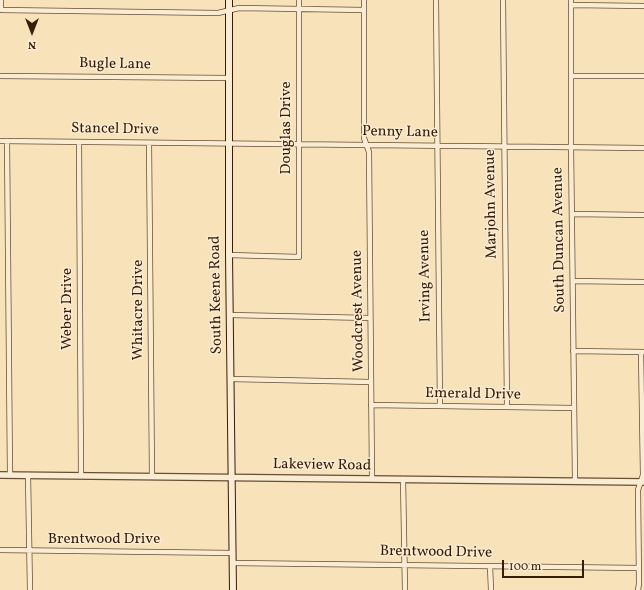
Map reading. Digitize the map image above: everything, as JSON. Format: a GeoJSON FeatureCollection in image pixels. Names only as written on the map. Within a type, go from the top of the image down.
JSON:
{"type":"FeatureCollection","features":[{"type":"Feature","properties":{"kind":"main road","name":"South Keene Road"},"geometry":{"type":"LineString","coordinates":[[229,0],[233,590]]}},
{"type":"Feature","properties":{"kind":"street"},"geometry":{"type":"LineString","coordinates":[[1,0],[1,10],[218,13],[239,8],[364,10]]}},
{"type":"Feature","properties":{"kind":"street","name":"Douglas Drive"},"geometry":{"type":"LineString","coordinates":[[230,255],[299,257],[300,0]]}},
{"type":"Feature","properties":{"kind":"street","name":"Woodcrest Avenue"},"geometry":{"type":"LineString","coordinates":[[364,0],[364,138],[369,152],[372,478]]}},
{"type":"Feature","properties":{"kind":"street","name":"Irving Avenue"},"geometry":{"type":"LineString","coordinates":[[436,0],[436,146],[440,406]]}},
{"type":"Feature","properties":{"kind":"street","name":"Marjohn Avenue"},"geometry":{"type":"LineString","coordinates":[[503,0],[507,407]]}},
{"type":"Feature","properties":{"kind":"street"},"geometry":{"type":"LineString","coordinates":[[571,3],[644,6]]}},
{"type":"Feature","properties":{"kind":"street","name":"South Duncan Avenue"},"geometry":{"type":"LineString","coordinates":[[571,3],[571,148],[573,214],[575,480]]}},
{"type":"Feature","properties":{"kind":"street","name":"Bugle Lane"},"geometry":{"type":"LineString","coordinates":[[0,76],[229,78]]}},
{"type":"Feature","properties":{"kind":"street"},"geometry":{"type":"LineString","coordinates":[[571,76],[644,76]]}},
{"type":"Feature","properties":{"kind":"street","name":"Stancel Drive"},"geometry":{"type":"LineString","coordinates":[[0,141],[229,143]]}},
{"type":"Feature","properties":{"kind":"street"},"geometry":{"type":"LineString","coordinates":[[7,141],[10,475]]}},
{"type":"Feature","properties":{"kind":"street","name":"Weber Drive"},"geometry":{"type":"LineString","coordinates":[[79,142],[81,476]]}},
{"type":"Feature","properties":{"kind":"street","name":"Whitacre Drive"},"geometry":{"type":"LineString","coordinates":[[149,143],[152,476]]}},
{"type":"Feature","properties":{"kind":"street","name":"Penny Lane"},"geometry":{"type":"LineString","coordinates":[[229,143],[644,148]]}},
{"type":"Feature","properties":{"kind":"street"},"geometry":{"type":"LineString","coordinates":[[573,214],[644,215]]}},
{"type":"Feature","properties":{"kind":"street"},"geometry":{"type":"LineString","coordinates":[[573,281],[644,282]]}},
{"type":"Feature","properties":{"kind":"street"},"geometry":{"type":"LineString","coordinates":[[230,315],[370,318]]}},
{"type":"Feature","properties":{"kind":"street"},"geometry":{"type":"LineString","coordinates":[[573,351],[643,352],[642,482],[638,490],[638,590]]}},
{"type":"Feature","properties":{"kind":"street"},"geometry":{"type":"LineString","coordinates":[[231,380],[371,382]]}},
{"type":"Feature","properties":{"kind":"street","name":"Emerald Drive"},"geometry":{"type":"LineString","coordinates":[[371,405],[574,408]]}},
{"type":"Feature","properties":{"kind":"street","name":"Lakeview Road"},"geometry":{"type":"LineString","coordinates":[[0,475],[575,480],[642,482]]}},
{"type":"Feature","properties":{"kind":"street"},"geometry":{"type":"LineString","coordinates":[[28,475],[30,590]]}},
{"type":"Feature","properties":{"kind":"street"},"geometry":{"type":"LineString","coordinates":[[403,479],[405,590]]}},
{"type":"Feature","properties":{"kind":"street","name":"Brentwood Drive"},"geometry":{"type":"LineString","coordinates":[[0,550],[233,552]]}},
{"type":"Feature","properties":{"kind":"street","name":"Brentwood Drive"},"geometry":{"type":"LineString","coordinates":[[233,563],[639,568]]}},
{"type":"Feature","properties":{"kind":"street"},"geometry":{"type":"LineString","coordinates":[[490,566],[491,590]]}}]}
